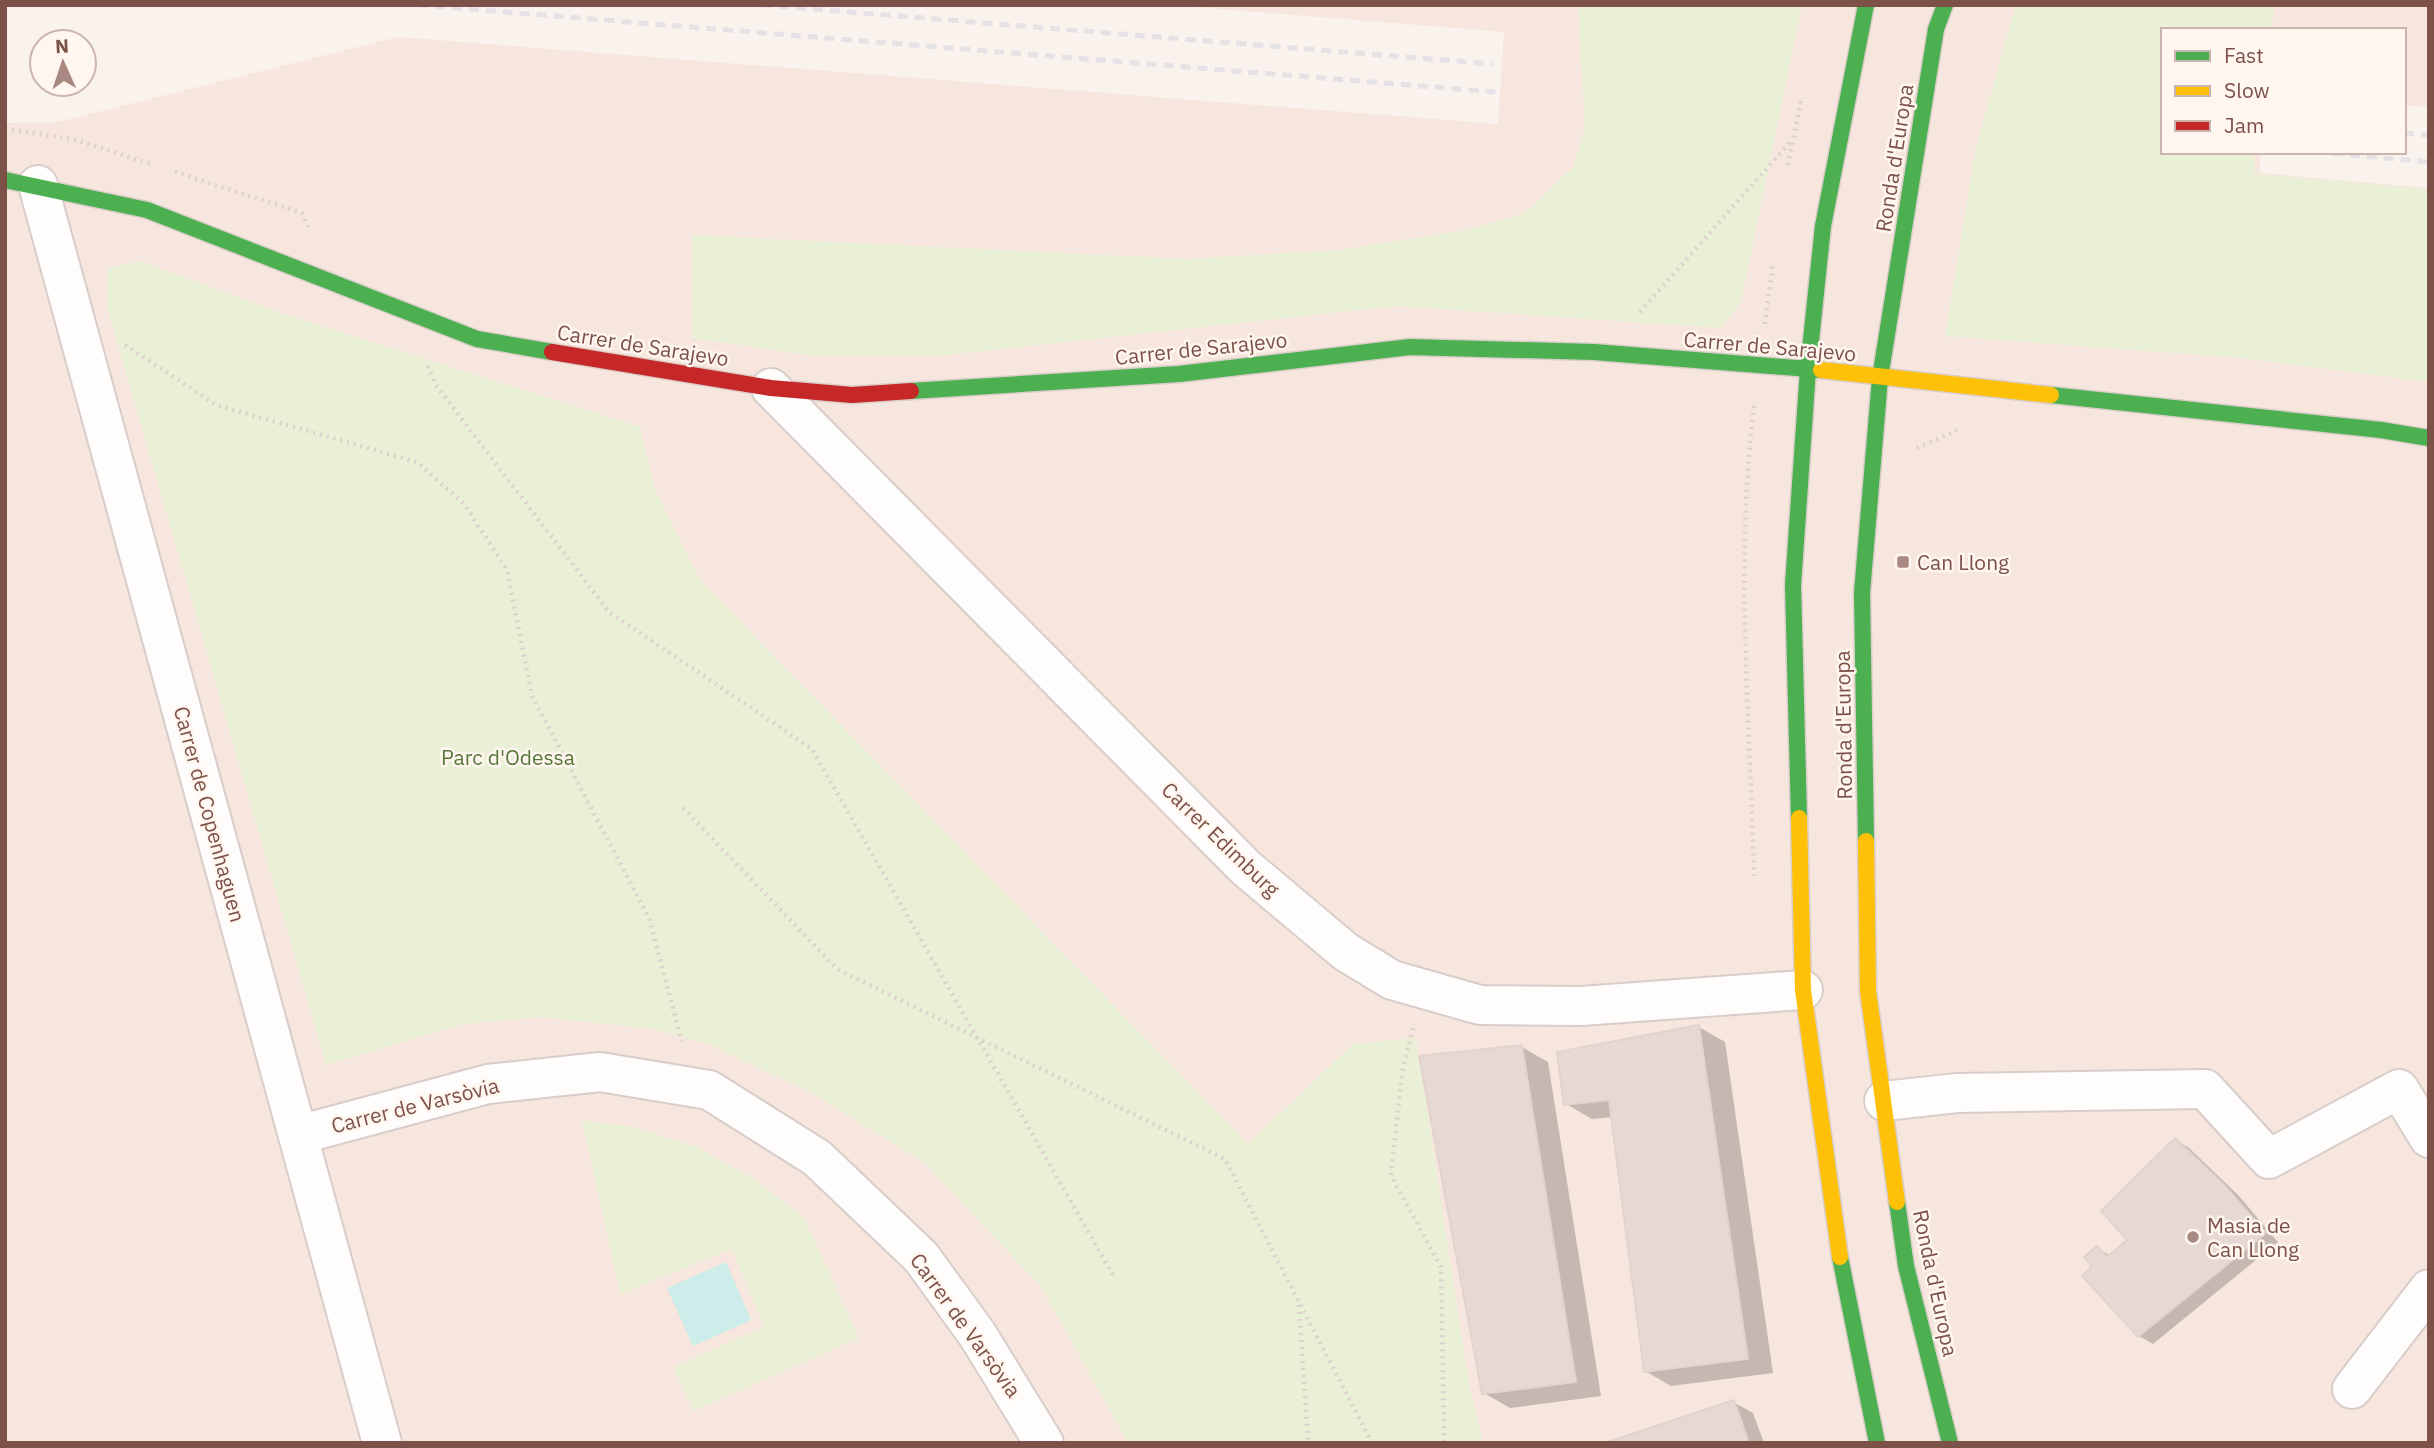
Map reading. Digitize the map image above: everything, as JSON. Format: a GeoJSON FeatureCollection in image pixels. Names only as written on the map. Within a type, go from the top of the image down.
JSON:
{"type":"FeatureCollection","features":[{"type":"Feature","properties":{"kind":"street"},"geometry":{"type":"LineString","coordinates":[[1866,5],[1823,226],[1808,369],[1793,585],[1803,990],[1842,1275],[1877,1443]]}},
{"type":"Feature","properties":{"kind":"street","name":"Ronda d'Europa"},"geometry":{"type":"LineString","coordinates":[[1944,5],[1937,29],[1880,378],[1862,593],[1868,991],[1906,1266],[1950,1443]]}},
{"type":"Feature","properties":{"kind":"street","name":"Carrer de Sarajevo"},"geometry":{"type":"LineString","coordinates":[[22,182],[147,210],[477,339],[771,387],[852,395],[1179,374],[1410,347],[1594,352],[1808,369],[2381,430],[2429,438]]}},
{"type":"Feature","properties":{"kind":"street","name":"Carrer de Copenhaguen"},"geometry":{"type":"LineString","coordinates":[[22,182],[72,309],[382,1443]]}},
{"type":"Feature","properties":{"kind":"street","name":"Carrer Edimburg"},"geometry":{"type":"LineString","coordinates":[[771,387],[1246,869],[1346,952],[1392,980],[1480,1005],[1543,1006],[1803,990]]}},
{"type":"Feature","properties":{"kind":"street","name":"Carrer de Varsòvia"},"geometry":{"type":"LineString","coordinates":[[298,1135],[488,1084],[600,1072],[709,1090],[817,1158],[921,1257],[985,1345],[1044,1443]]}},
{"type":"Feature","properties":{"kind":"street"},"geometry":{"type":"LineString","coordinates":[[1884,1101],[1957,1093],[2204,1088],[2269,1158],[2399,1089],[2429,1138]]}},
{"type":"Feature","properties":{"kind":"street"},"geometry":{"type":"LineString","coordinates":[[2352,1389],[2429,1289]]}},
{"type":"Feature","properties":{"kind":"path"},"geometry":{"type":"LineString","coordinates":[[1635,317],[1792,140]]}},
{"type":"Feature","properties":{"kind":"path"},"geometry":{"type":"LineString","coordinates":[[72,309],[216,405],[417,462],[464,504],[507,570],[532,696],[649,918],[694,1087]]}},
{"type":"Feature","properties":{"kind":"path"},"geometry":{"type":"LineString","coordinates":[[406,312],[435,384],[609,611],[812,749],[1114,1275]]}},
{"type":"Feature","properties":{"kind":"path"},"geometry":{"type":"LineString","coordinates":[[683,808],[836,969],[1225,1159],[1372,1443]]}},
{"type":"Feature","properties":{"kind":"path"},"geometry":{"type":"LineString","coordinates":[[1422,988],[1402,1073],[1391,1176],[1441,1267],[1444,1443]]}},
{"type":"Feature","properties":{"kind":"path"},"geometry":{"type":"LineString","coordinates":[[1298,1300],[1308,1442]]}},
{"type":"Feature","properties":{"kind":"shaded area"},"geometry":{"type":"Polygon","coordinates":[[[1170,5],[2429,5],[2429,107],[2406,105],[2406,28],[2161,28],[2161,154],[2261,154],[2259,173],[2429,188],[2429,1443],[5,1443],[5,123],[54,123],[398,37],[1498,124],[1504,32],[1170,5]]]}},
{"type":"Feature","properties":{"kind":"green space"},"geometry":{"type":"Polygon","coordinates":[[[1578,5],[1802,5],[1741,302],[1721,328],[1396,306],[947,355],[814,356],[692,338],[692,235],[1186,259],[1340,250],[1466,230],[1525,213],[1573,167],[1585,129],[1578,5]]]}},
{"type":"Feature","properties":{"kind":"green space"},"geometry":{"type":"Polygon","coordinates":[[[2016,5],[2275,5],[2271,28],[2161,28],[2161,154],[2255,154],[2254,174],[2429,189],[2429,382],[2241,358],[1945,336],[1976,147],[2016,5]]]}},
{"type":"Feature","properties":{"kind":"green space","name":"Parc d'Odessa"},"geometry":{"type":"Polygon","coordinates":[[[140,261],[284,314],[640,427],[655,489],[699,579],[1248,1144],[1353,1044],[1416,1038],[1469,1384],[1483,1443],[1128,1443],[1042,1288],[925,1163],[815,1095],[709,1044],[653,1029],[540,1017],[463,1024],[326,1065],[107,307],[108,268],[140,261]]]}},
{"type":"Feature","properties":{"kind":"green space"},"geometry":{"type":"Polygon","coordinates":[[[582,1120],[633,1127],[696,1147],[753,1178],[804,1218],[859,1338],[693,1411],[673,1367],[764,1327],[732,1249],[620,1294],[582,1120]]]}},
{"type":"Feature","properties":{"kind":"water"},"geometry":{"type":"Polygon","coordinates":[[[726,1262],[751,1320],[693,1346],[667,1288],[726,1262]]]}},
{"type":"Feature","properties":{"kind":"building"},"geometry":{"type":"Polygon","coordinates":[[[1699,1025],[1748,1359],[1644,1372],[1609,1100],[1564,1105],[1557,1052],[1699,1025]]]}},
{"type":"Feature","properties":{"kind":"building"},"geometry":{"type":"Polygon","coordinates":[[[1522,1045],[1576,1382],[1482,1394],[1419,1056],[1522,1045]]]}},
{"type":"Feature","properties":{"kind":"building","name":"Masia de Can Llong"},"geometry":{"type":"Polygon","coordinates":[[[2175,1138],[2224,1185],[2266,1233],[2138,1337],[2082,1276],[2092,1266],[2084,1257],[2097,1246],[2107,1257],[2127,1240],[2101,1211],[2175,1138]]]}},
{"type":"Feature","properties":{"kind":"building"},"geometry":{"type":"Polygon","coordinates":[[[1734,1400],[1749,1443],[1605,1443],[1734,1400]]]}},
{"type":"Feature","properties":{"kind":"railway"},"geometry":{"type":"LineString","coordinates":[[418,5],[1496,92]]}},
{"type":"Feature","properties":{"kind":"railway"},"geometry":{"type":"LineString","coordinates":[[762,5],[1493,64]]}},
{"type":"Feature","properties":{"kind":"railway"},"geometry":{"type":"LineString","coordinates":[[2406,133],[2429,135]]}},
{"type":"Feature","properties":{"kind":"railway"},"geometry":{"type":"LineString","coordinates":[[2339,154],[2429,162]]}},
{"type":"Feature","properties":{"kind":"traffic: fast"},"geometry":{"type":"LineString","coordinates":[[1799,818],[1793,585],[1808,369],[1823,226],[1866,5]]}},
{"type":"Feature","properties":{"kind":"traffic: fast"},"geometry":{"type":"LineString","coordinates":[[1866,841],[1862,593],[1880,378],[1936,29],[1945,5]]}},
{"type":"Feature","properties":{"kind":"traffic: fast"},"geometry":{"type":"LineString","coordinates":[[5,180],[147,210],[477,339],[552,352]]}},
{"type":"Feature","properties":{"kind":"traffic: fast"},"geometry":{"type":"LineString","coordinates":[[911,391],[1179,374],[1410,347],[1594,352],[1821,370]]}},
{"type":"Feature","properties":{"kind":"traffic: fast"},"geometry":{"type":"LineString","coordinates":[[2051,395],[2381,430],[2429,438]]}},
{"type":"Feature","properties":{"kind":"traffic: fast"},"geometry":{"type":"LineString","coordinates":[[1897,1202],[1906,1266],[1950,1443]]}},
{"type":"Feature","properties":{"kind":"traffic: fast"},"geometry":{"type":"LineString","coordinates":[[1840,1257],[1877,1443]]}},
{"type":"Feature","properties":{"kind":"traffic: slow"},"geometry":{"type":"LineString","coordinates":[[1821,370],[2051,395]]}},
{"type":"Feature","properties":{"kind":"traffic: slow"},"geometry":{"type":"LineString","coordinates":[[1799,818],[1803,990],[1840,1257]]}},
{"type":"Feature","properties":{"kind":"traffic: slow"},"geometry":{"type":"LineString","coordinates":[[1866,841],[1868,991],[1897,1202]]}},
{"type":"Feature","properties":{"kind":"traffic: jam"},"geometry":{"type":"LineString","coordinates":[[552,352],[771,388],[852,395],[911,391]]}},
{"type":"Feature","properties":{"kind":"place","name":"Can Llong"},"geometry":{"type":"Point","coordinates":[1903,562]}},
{"type":"Feature","properties":{"kind":"place","name":"Masia de Can Llong"},"geometry":{"type":"Point","coordinates":[2193,1237]}}]}
